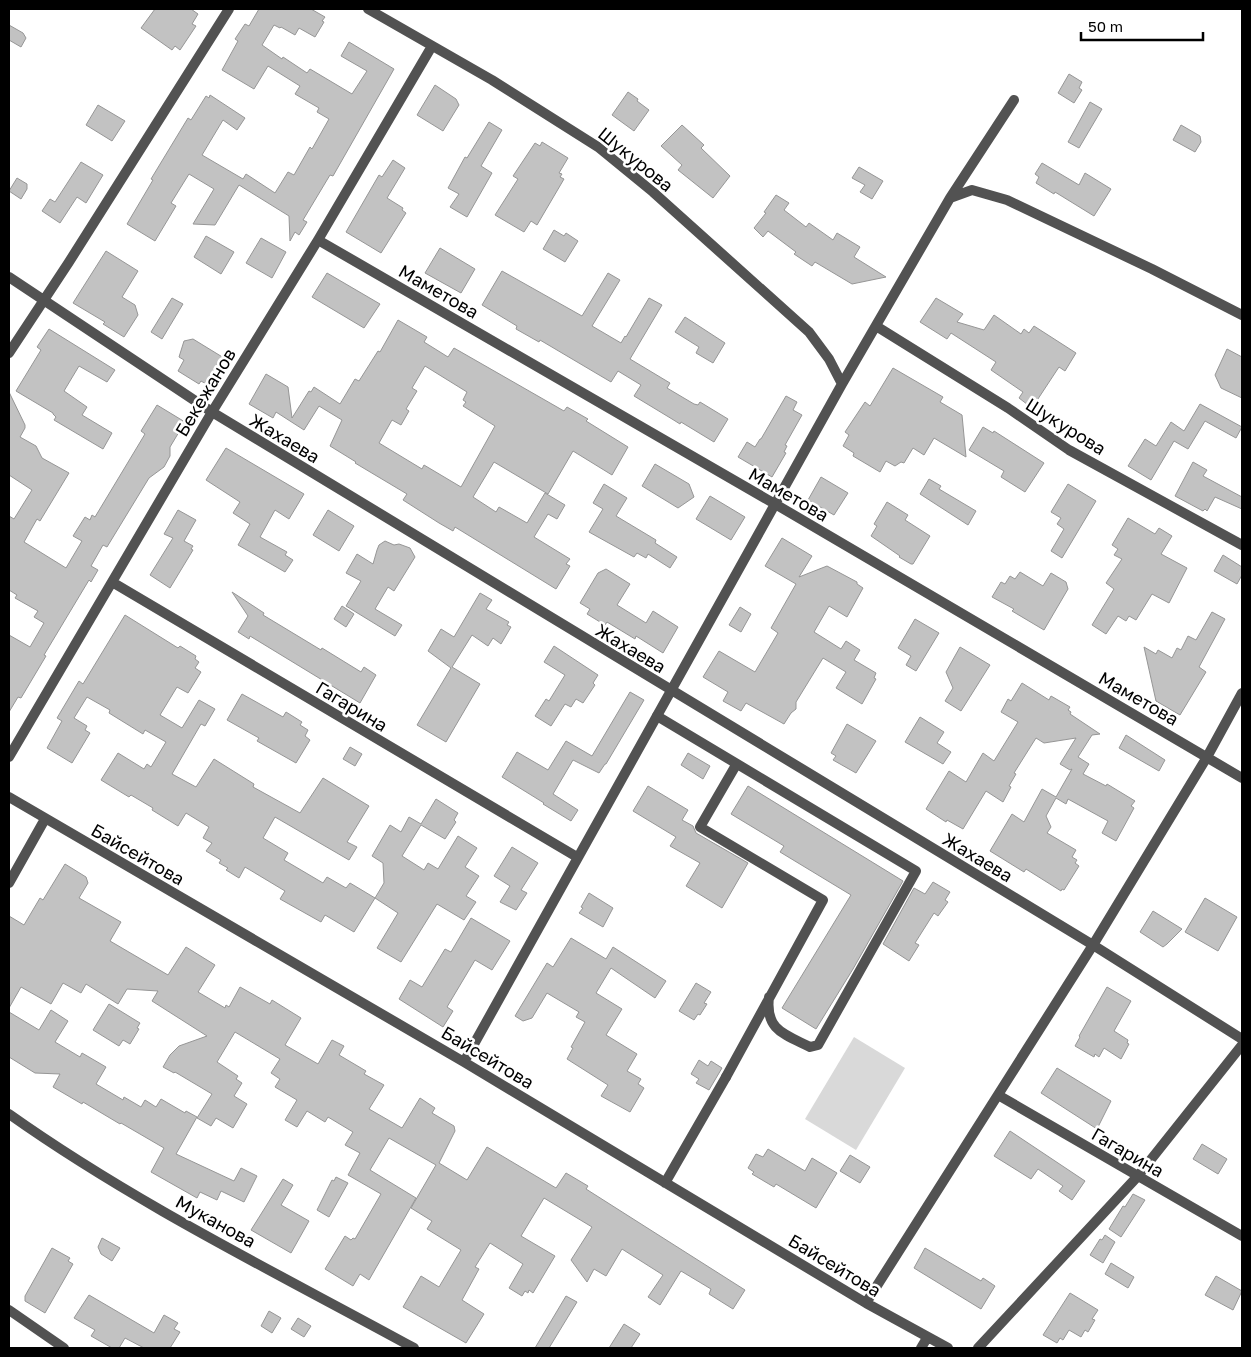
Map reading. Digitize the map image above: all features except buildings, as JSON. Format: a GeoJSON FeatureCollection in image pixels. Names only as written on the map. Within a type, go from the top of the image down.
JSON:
{"type":"FeatureCollection","features":[{"type":"Feature","properties":{"kind":"street"},"geometry":{"type":"LineString","coordinates":[[9,353],[70,262],[229,9]]}},
{"type":"Feature","properties":{"kind":"street","name":"Шукурова"},"geometry":{"type":"LineString","coordinates":[[368,9],[492,80],[598,147],[653,192],[809,332],[829,359],[842,384]]}},
{"type":"Feature","properties":{"kind":"street","name":"Бекежанов"},"geometry":{"type":"LineString","coordinates":[[9,757],[212,412],[318,240],[432,46]]}},
{"type":"Feature","properties":{"kind":"street"},"geometry":{"type":"LineString","coordinates":[[464,1062],[576,858],[842,384],[950,198],[1014,100]]}},
{"type":"Feature","properties":{"kind":"street"},"geometry":{"type":"LineString","coordinates":[[950,198],[972,190],[1007,200],[1152,269],[1242,315]]}},
{"type":"Feature","properties":{"kind":"street","name":"Маметова"},"geometry":{"type":"LineString","coordinates":[[318,240],[775,504],[1242,778]]}},
{"type":"Feature","properties":{"kind":"street","name":"Жахаева"},"geometry":{"type":"LineString","coordinates":[[9,276],[212,412],[1092,945],[1242,1038]]}},
{"type":"Feature","properties":{"kind":"street","name":"Шукурова"},"geometry":{"type":"LineString","coordinates":[[876,326],[1008,408],[1069,450],[1242,545]]}},
{"type":"Feature","properties":{"kind":"street","name":"Гагарина"},"geometry":{"type":"LineString","coordinates":[[112,582],[576,858]]}},
{"type":"Feature","properties":{"kind":"street"},"geometry":{"type":"LineString","coordinates":[[866,1303],[1208,757],[1242,693]]}},
{"type":"Feature","properties":{"kind":"street"},"geometry":{"type":"LineString","coordinates":[[657,716],[916,871],[818,1045],[810,1048],[781,1032],[770,1022],[767,1011],[769,997]]}},
{"type":"Feature","properties":{"kind":"street"},"geometry":{"type":"LineString","coordinates":[[665,1183],[726,1077],[823,900],[700,827],[736,765]]}},
{"type":"Feature","properties":{"kind":"street","name":"Байсейтова"},"geometry":{"type":"LineString","coordinates":[[9,798],[464,1062],[866,1303],[948,1348]]}},
{"type":"Feature","properties":{"kind":"street"},"geometry":{"type":"LineString","coordinates":[[9,883],[46,819]]}},
{"type":"Feature","properties":{"kind":"street"},"geometry":{"type":"LineString","coordinates":[[978,1348],[1137,1177],[1242,1045]]}},
{"type":"Feature","properties":{"kind":"street","name":"Гагарина"},"geometry":{"type":"LineString","coordinates":[[998,1095],[1242,1236]]}},
{"type":"Feature","properties":{"kind":"street","name":"Муканова"},"geometry":{"type":"LineString","coordinates":[[9,1114],[50,1143],[144,1200],[414,1348]]}},
{"type":"Feature","properties":{"kind":"street"},"geometry":{"type":"LineString","coordinates":[[9,1310],[64,1348]]}},
{"type":"Feature","properties":{"kind":"street"},"geometry":{"type":"LineString","coordinates":[[921,1348],[927,1338]]}},
{"type":"Feature","properties":{"kind":"shaded area"},"geometry":{"type":"Polygon","coordinates":[[[854,1037],[905,1068],[856,1150],[805,1119],[854,1037]]]}}]}
